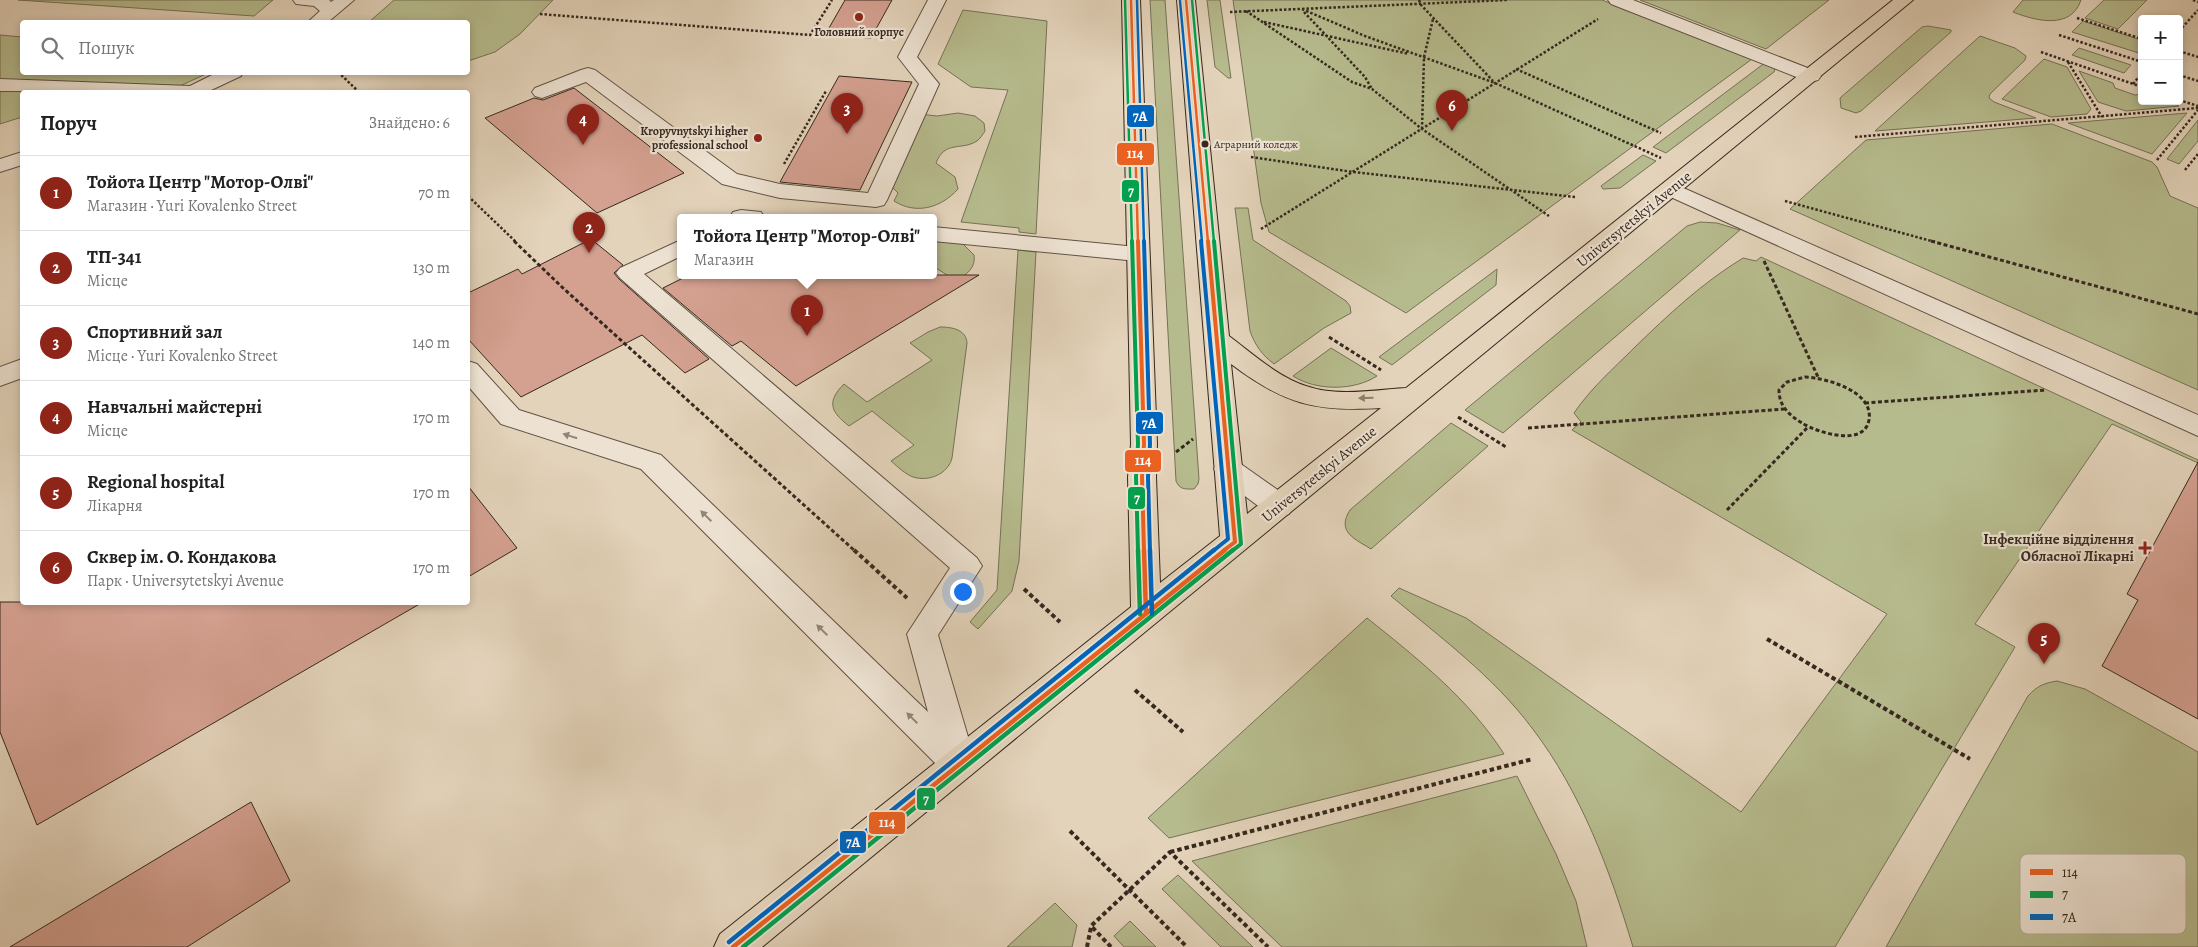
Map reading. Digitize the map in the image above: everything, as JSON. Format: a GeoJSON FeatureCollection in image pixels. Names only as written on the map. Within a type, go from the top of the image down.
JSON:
{"type":"FeatureCollection","features":[{"type":"Feature","properties":{"kind":"main road"},"geometry":{"type":"LineString","coordinates":[[1130,0],[1144,444],[1142,477],[1146,614]]}},
{"type":"Feature","properties":{"kind":"main road"},"geometry":{"type":"LineString","coordinates":[[1186,0],[1235,542]]}},
{"type":"Feature","properties":{"kind":"main road","name":"Universytetskyi Avenue"},"geometry":{"type":"LineString","coordinates":[[733,947],[1904,0]]}},
{"type":"Feature","properties":{"kind":"main road"},"geometry":{"type":"LineString","coordinates":[[1217,340],[1289,390],[1303,395],[1340,399],[1415,396]]}},
{"type":"Feature","properties":{"kind":"street"},"geometry":{"type":"LineString","coordinates":[[302,0],[319,1],[324,17],[345,0]]}},
{"type":"Feature","properties":{"kind":"street"},"geometry":{"type":"LineString","coordinates":[[542,92],[588,74],[730,179],[770,189],[876,200],[929,84],[907,57],[937,0]]}},
{"type":"Feature","properties":{"kind":"street"},"geometry":{"type":"LineString","coordinates":[[1621,2],[1811,76]]}},
{"type":"Feature","properties":{"kind":"street"},"geometry":{"type":"LineString","coordinates":[[198,90],[228,75]]}},
{"type":"Feature","properties":{"kind":"street"},"geometry":{"type":"LineString","coordinates":[[0,85],[139,90]]}},
{"type":"Feature","properties":{"kind":"street"},"geometry":{"type":"LineString","coordinates":[[0,166],[20,159]]}},
{"type":"Feature","properties":{"kind":"street"},"geometry":{"type":"LineString","coordinates":[[1672,188],[2198,426]]}},
{"type":"Feature","properties":{"kind":"street"},"geometry":{"type":"LineString","coordinates":[[937,234],[1137,254]]}},
{"type":"Feature","properties":{"kind":"street"},"geometry":{"type":"LineString","coordinates":[[677,249],[628,273],[967,566],[922,634],[959,764]]}},
{"type":"Feature","properties":{"kind":"street"},"geometry":{"type":"LineString","coordinates":[[0,377],[20,369]]}},
{"type":"Feature","properties":{"kind":"street"},"geometry":{"type":"LineString","coordinates":[[470,372],[510,417],[651,462],[959,764]]}},
{"type":"Feature","properties":{"kind":"street"},"geometry":{"type":"LineString","coordinates":[[1228,470],[1279,506]]}},
{"type":"Feature","properties":{"kind":"path"},"geometry":{"type":"LineString","coordinates":[[540,14],[810,35],[832,0]]}},
{"type":"Feature","properties":{"kind":"path"},"geometry":{"type":"LineString","coordinates":[[1419,0],[1495,83]]}},
{"type":"Feature","properties":{"kind":"path"},"geometry":{"type":"LineString","coordinates":[[1230,12],[1507,0]]}},
{"type":"Feature","properties":{"kind":"path"},"geometry":{"type":"LineString","coordinates":[[2193,0],[2198,2]]}},
{"type":"Feature","properties":{"kind":"path"},"geometry":{"type":"LineString","coordinates":[[1261,230],[1621,2]]}},
{"type":"Feature","properties":{"kind":"path"},"geometry":{"type":"LineString","coordinates":[[1302,9],[1365,78],[1372,89],[1422,129],[1549,216]]}},
{"type":"Feature","properties":{"kind":"path"},"geometry":{"type":"LineString","coordinates":[[1302,9],[1365,36],[1495,83],[1661,158]]}},
{"type":"Feature","properties":{"kind":"path"},"geometry":{"type":"LineString","coordinates":[[2183,27],[2198,10]]}},
{"type":"Feature","properties":{"kind":"path"},"geometry":{"type":"LineString","coordinates":[[1246,11],[1352,82],[1372,89]]}},
{"type":"Feature","properties":{"kind":"path"},"geometry":{"type":"LineString","coordinates":[[1422,129],[1424,57],[1434,18]]}},
{"type":"Feature","properties":{"kind":"path"},"geometry":{"type":"LineString","coordinates":[[2077,18],[2138,38]]}},
{"type":"Feature","properties":{"kind":"path"},"geometry":{"type":"LineString","coordinates":[[1261,21],[1424,57]]}},
{"type":"Feature","properties":{"kind":"path"},"geometry":{"type":"LineString","coordinates":[[2059,35],[2138,61]]}},
{"type":"Feature","properties":{"kind":"path"},"geometry":{"type":"LineString","coordinates":[[2041,52],[2138,86]]}},
{"type":"Feature","properties":{"kind":"path"},"geometry":{"type":"LineString","coordinates":[[2183,52],[2198,57]]}},
{"type":"Feature","properties":{"kind":"path"},"geometry":{"type":"LineString","coordinates":[[2068,61],[2102,116]]}},
{"type":"Feature","properties":{"kind":"path"},"geometry":{"type":"LineString","coordinates":[[1516,69],[1661,133]]}},
{"type":"Feature","properties":{"kind":"path"},"geometry":{"type":"LineString","coordinates":[[341,75],[357,90]]}},
{"type":"Feature","properties":{"kind":"path"},"geometry":{"type":"LineString","coordinates":[[2183,76],[2198,81]]}},
{"type":"Feature","properties":{"kind":"path"},"geometry":{"type":"LineString","coordinates":[[2133,84],[2138,78]]}},
{"type":"Feature","properties":{"kind":"path"},"geometry":{"type":"LineString","coordinates":[[770,189],[826,91]]}},
{"type":"Feature","properties":{"kind":"path"},"geometry":{"type":"LineString","coordinates":[[2183,102],[2198,108]]}},
{"type":"Feature","properties":{"kind":"path"},"geometry":{"type":"LineString","coordinates":[[1855,137],[2198,108]]}},
{"type":"Feature","properties":{"kind":"path"},"geometry":{"type":"LineString","coordinates":[[2157,160],[2198,108]]}},
{"type":"Feature","properties":{"kind":"path"},"geometry":{"type":"LineString","coordinates":[[2185,170],[2198,154]]}},
{"type":"Feature","properties":{"kind":"path"},"geometry":{"type":"LineString","coordinates":[[1251,157],[1353,172],[1575,197]]}},
{"type":"Feature","properties":{"kind":"path"},"geometry":{"type":"LineString","coordinates":[[470,198],[563,288],[931,620]]}},
{"type":"Feature","properties":{"kind":"path"},"geometry":{"type":"LineString","coordinates":[[1785,201],[2198,314]]}},
{"type":"Feature","properties":{"kind":"path"},"geometry":{"type":"LineString","coordinates":[[1762,257],[1818,377]]}},
{"type":"Feature","properties":{"kind":"path"},"geometry":{"type":"LineString","coordinates":[[1329,337],[1383,371]]}},
{"type":"Feature","properties":{"kind":"path"},"geometry":{"type":"LineString","coordinates":[[1818,377],[1845,387],[1865,403],[1870,420],[1866,428],[1858,433],[1834,436],[1807,428],[1790,416],[1784,409],[1780,399],[1780,391],[1784,384],[1799,378],[1818,377]]}},
{"type":"Feature","properties":{"kind":"path"},"geometry":{"type":"LineString","coordinates":[[1865,403],[2050,390]]}},
{"type":"Feature","properties":{"kind":"path"},"geometry":{"type":"LineString","coordinates":[[1528,428],[1784,409]]}},
{"type":"Feature","properties":{"kind":"path"},"geometry":{"type":"LineString","coordinates":[[1458,417],[1506,447]]}},
{"type":"Feature","properties":{"kind":"path"},"geometry":{"type":"LineString","coordinates":[[1727,510],[1807,428]]}},
{"type":"Feature","properties":{"kind":"path"},"geometry":{"type":"LineString","coordinates":[[1174,454],[1196,436]]}},
{"type":"Feature","properties":{"kind":"path"},"geometry":{"type":"LineString","coordinates":[[1024,590],[1060,622]]}},
{"type":"Feature","properties":{"kind":"path"},"geometry":{"type":"LineString","coordinates":[[1767,639],[1970,759]]}},
{"type":"Feature","properties":{"kind":"path"},"geometry":{"type":"LineString","coordinates":[[1135,690],[1183,732]]}},
{"type":"Feature","properties":{"kind":"path"},"geometry":{"type":"LineString","coordinates":[[1086,947],[1091,926],[1170,852],[1533,759]]}},
{"type":"Feature","properties":{"kind":"path"},"geometry":{"type":"LineString","coordinates":[[1070,831],[1187,947]]}},
{"type":"Feature","properties":{"kind":"path"},"geometry":{"type":"LineString","coordinates":[[1170,852],[1268,947]]}},
{"type":"Feature","properties":{"kind":"path"},"geometry":{"type":"LineString","coordinates":[[1091,926],[1111,947]]}},
{"type":"Feature","properties":{"kind":"green space"},"geometry":{"type":"Polygon","coordinates":[[[18,0],[273,0],[254,16],[18,0]]]}},
{"type":"Feature","properties":{"kind":"green space"},"geometry":{"type":"Polygon","coordinates":[[[394,0],[553,0],[520,34],[495,52],[470,60],[470,20],[371,20],[394,0]]]}},
{"type":"Feature","properties":{"kind":"green space"},"geometry":{"type":"Polygon","coordinates":[[[1150,0],[1165,0],[1199,479],[1194,489],[1185,489],[1176,481],[1150,0]]]}},
{"type":"Feature","properties":{"kind":"green space"},"geometry":{"type":"Polygon","coordinates":[[[1207,0],[1220,0],[1231,78],[1228,78],[1215,67],[1207,0]]]}},
{"type":"Feature","properties":{"kind":"green space"},"geometry":{"type":"Polygon","coordinates":[[[1233,0],[1602,0],[1752,59],[1406,313],[1269,232],[1261,203],[1233,0]]]}},
{"type":"Feature","properties":{"kind":"green space"},"geometry":{"type":"Polygon","coordinates":[[[1640,0],[1829,0],[1766,49],[1640,0]]]}},
{"type":"Feature","properties":{"kind":"green space"},"geometry":{"type":"Polygon","coordinates":[[[2023,0],[2081,0],[2069,16],[2052,21],[2032,18],[2013,12],[2023,0]]]}},
{"type":"Feature","properties":{"kind":"green space"},"geometry":{"type":"Polygon","coordinates":[[[2104,0],[2147,0],[2118,29],[2085,18],[2104,0]]]}},
{"type":"Feature","properties":{"kind":"green space"},"geometry":{"type":"Polygon","coordinates":[[[963,10],[1047,21],[1036,234],[1019,232],[1019,228],[961,222],[1008,90],[971,87],[938,64],[963,10]]]}},
{"type":"Feature","properties":{"kind":"green space"},"geometry":{"type":"Polygon","coordinates":[[[2083,21],[2138,39],[2138,53],[2072,32],[2083,21]]]}},
{"type":"Feature","properties":{"kind":"green space"},"geometry":{"type":"Polygon","coordinates":[[[1928,26],[1951,30],[1951,32],[1861,111],[1856,113],[1841,108],[1840,98],[1922,27],[1928,26]]]}},
{"type":"Feature","properties":{"kind":"green space"},"geometry":{"type":"Polygon","coordinates":[[[0,35],[20,37],[20,75],[204,75],[171,90],[20,90],[20,118],[0,124],[0,35]]]}},
{"type":"Feature","properties":{"kind":"green space"},"geometry":{"type":"Polygon","coordinates":[[[1980,36],[2015,48],[2026,56],[2025,60],[1990,94],[1989,98],[1994,102],[2036,118],[1875,131],[1980,36]]]}},
{"type":"Feature","properties":{"kind":"green space"},"geometry":{"type":"Polygon","coordinates":[[[2079,48],[2131,65],[2124,73],[2072,55],[2079,48]]]}},
{"type":"Feature","properties":{"kind":"green space"},"geometry":{"type":"Polygon","coordinates":[[[2044,59],[2067,67],[2091,109],[2087,114],[2051,117],[2002,99],[2044,59]]]}},
{"type":"Feature","properties":{"kind":"green space"},"geometry":{"type":"Polygon","coordinates":[[[1766,62],[1775,69],[1774,72],[1666,153],[1653,147],[1766,62]]]}},
{"type":"Feature","properties":{"kind":"green space"},"geometry":{"type":"Polygon","coordinates":[[[2079,71],[2113,83],[2115,88],[2138,95],[2138,105],[2179,106],[2126,111],[2098,102],[2079,71]]]}},
{"type":"Feature","properties":{"kind":"green space"},"geometry":{"type":"Polygon","coordinates":[[[958,113],[975,116],[984,123],[985,131],[977,141],[971,144],[944,151],[936,163],[955,177],[958,189],[944,201],[928,207],[911,208],[894,201],[898,193],[889,184],[920,114],[937,116],[958,113]]]}},
{"type":"Feature","properties":{"kind":"green space"},"geometry":{"type":"Polygon","coordinates":[[[2187,113],[2152,154],[2068,123],[2187,113]]]}},
{"type":"Feature","properties":{"kind":"green space"},"geometry":{"type":"Polygon","coordinates":[[[2198,120],[2198,141],[2179,164],[2167,159],[2198,120]]]}},
{"type":"Feature","properties":{"kind":"green space"},"geometry":{"type":"Polygon","coordinates":[[[2052,124],[2152,162],[2157,167],[2170,196],[2198,208],[2198,390],[1790,209],[1866,140],[2052,124]]]}},
{"type":"Feature","properties":{"kind":"green space"},"geometry":{"type":"Polygon","coordinates":[[[1643,155],[1656,161],[1620,188],[1603,189],[1601,186],[1643,155]]]}},
{"type":"Feature","properties":{"kind":"green space"},"geometry":{"type":"Polygon","coordinates":[[[1235,208],[1248,208],[1253,240],[1346,301],[1350,306],[1351,313],[1324,328],[1274,364],[1259,349],[1250,331],[1235,208]]]}},
{"type":"Feature","properties":{"kind":"green space"},"geometry":{"type":"Polygon","coordinates":[[[1700,222],[1717,223],[1740,230],[1503,433],[1465,410],[1687,226],[1700,222]]]}},
{"type":"Feature","properties":{"kind":"green space"},"geometry":{"type":"Polygon","coordinates":[[[942,240],[963,244],[974,255],[972,267],[956,281],[937,269],[937,241],[942,240]]]}},
{"type":"Feature","properties":{"kind":"green space"},"geometry":{"type":"Polygon","coordinates":[[[1018,250],[1036,252],[1019,561],[1012,591],[978,629],[970,622],[997,590],[1018,250]]]}},
{"type":"Feature","properties":{"kind":"green space"},"geometry":{"type":"Polygon","coordinates":[[[1761,257],[2198,460],[2198,463],[2112,424],[1975,624],[2015,647],[1835,947],[1633,947],[1604,861],[1592,833],[1565,778],[1532,728],[1517,709],[1483,674],[1391,596],[1399,588],[1466,618],[1741,812],[1887,614],[1572,430],[1581,422],[1574,413],[1588,395],[1610,371],[1673,312],[1713,278],[1743,258],[1756,261],[1761,257]]]}},
{"type":"Feature","properties":{"kind":"green space"},"geometry":{"type":"Polygon","coordinates":[[[1497,269],[1496,285],[1392,365],[1379,357],[1497,269]]]}},
{"type":"Feature","properties":{"kind":"green space"},"geometry":{"type":"Polygon","coordinates":[[[940,327],[953,328],[961,332],[966,338],[967,343],[952,458],[950,464],[942,472],[931,477],[919,478],[907,474],[891,461],[914,445],[872,411],[849,426],[838,416],[833,402],[838,390],[844,384],[867,402],[932,360],[910,343],[940,327]]]}},
{"type":"Feature","properties":{"kind":"green space"},"geometry":{"type":"Polygon","coordinates":[[[1331,348],[1377,376],[1368,381],[1346,387],[1324,387],[1302,381],[1293,376],[1331,348]]]}},
{"type":"Feature","properties":{"kind":"green space"},"geometry":{"type":"Polygon","coordinates":[[[1451,423],[1488,446],[1371,549],[1349,534],[1345,524],[1350,510],[1451,423]]]}},
{"type":"Feature","properties":{"kind":"green space"},"geometry":{"type":"Polygon","coordinates":[[[1367,618],[1441,680],[1475,715],[1504,754],[1169,838],[1148,818],[1367,618]]]}},
{"type":"Feature","properties":{"kind":"green space"},"geometry":{"type":"Polygon","coordinates":[[[2057,681],[2085,689],[2198,752],[2198,947],[1886,947],[2028,696],[2048,683],[2057,681]]]}},
{"type":"Feature","properties":{"kind":"green space"},"geometry":{"type":"Polygon","coordinates":[[[1517,776],[1556,854],[1576,901],[1587,947],[1282,947],[1192,861],[1517,776]]]}},
{"type":"Feature","properties":{"kind":"green space"},"geometry":{"type":"Polygon","coordinates":[[[1178,875],[1253,947],[1221,947],[1162,889],[1178,875]]]}},
{"type":"Feature","properties":{"kind":"green space"},"geometry":{"type":"Polygon","coordinates":[[[1055,903],[1077,925],[1072,947],[1007,947],[1055,903]]]}},
{"type":"Feature","properties":{"kind":"green space"},"geometry":{"type":"Polygon","coordinates":[[[1130,921],[1156,947],[1124,947],[1114,936],[1130,921]]]}},
{"type":"Feature","properties":{"kind":"building","name":"Головний корпус"},"geometry":{"type":"Polygon","coordinates":[[[845,0],[892,0],[871,38],[825,35],[845,0]]]}},
{"type":"Feature","properties":{"kind":"building"},"geometry":{"type":"Polygon","coordinates":[[[839,76],[912,82],[860,190],[780,182],[839,76]]]}},
{"type":"Feature","properties":{"kind":"building"},"geometry":{"type":"Polygon","coordinates":[[[574,88],[684,173],[597,213],[485,118],[534,98],[543,100],[574,88]]]}},
{"type":"Feature","properties":{"kind":"building"},"geometry":{"type":"Polygon","coordinates":[[[591,239],[623,265],[614,273],[619,279],[709,359],[685,373],[642,335],[521,397],[470,341],[470,292],[518,269],[522,274],[591,239]]]}},
{"type":"Feature","properties":{"kind":"building"},"geometry":{"type":"Polygon","coordinates":[[[937,275],[979,275],[796,386],[741,341],[732,346],[663,288],[681,279],[937,279],[937,275]]]}},
{"type":"Feature","properties":{"kind":"building"},"geometry":{"type":"Polygon","coordinates":[[[2198,462],[2198,719],[2102,666],[2138,600],[2127,594],[2198,462]]]}},
{"type":"Feature","properties":{"kind":"building"},"geometry":{"type":"Polygon","coordinates":[[[470,489],[517,548],[470,576],[470,489]]]}},
{"type":"Feature","properties":{"kind":"building"},"geometry":{"type":"Polygon","coordinates":[[[0,602],[20,602],[20,605],[418,605],[37,825],[0,732],[0,602]]]}},
{"type":"Feature","properties":{"kind":"building"},"geometry":{"type":"Polygon","coordinates":[[[251,802],[290,881],[187,947],[10,947],[251,802]]]}},
{"type":"Feature","properties":{"kind":"transit line","name":"7"},"geometry":{"type":"LineString","coordinates":[[1125,0],[1138,444],[1136,477],[1140,614]]}},
{"type":"Feature","properties":{"kind":"transit line","name":"114"},"geometry":{"type":"LineString","coordinates":[[1131,0],[1144,444],[1142,477],[1146,614]]}},
{"type":"Feature","properties":{"kind":"transit line","name":"7А"},"geometry":{"type":"LineString","coordinates":[[1137,0],[1150,444],[1148,477],[1152,614]]}},
{"type":"Feature","properties":{"kind":"transit line","name":"114"},"geometry":{"type":"LineString","coordinates":[[733,947],[1235,542],[1186,0]]}},
{"type":"Feature","properties":{"kind":"transit line","name":"7"},"geometry":{"type":"LineString","coordinates":[[743,947],[1241,544],[1192,0]]}},
{"type":"Feature","properties":{"kind":"transit line","name":"7А"},"geometry":{"type":"LineString","coordinates":[[729,942],[1228,539],[1180,1]]}},
{"type":"Feature","properties":{"kind":"place","name":"Головний корпус"},"geometry":{"type":"Point","coordinates":[859,17]}},
{"type":"Feature","properties":{"kind":"place","name":"Сквер ім. О. Кондакова"},"geometry":{"type":"Point","coordinates":[1452,131]}},
{"type":"Feature","properties":{"kind":"place","name":"Спортивний зал"},"geometry":{"type":"Point","coordinates":[847,134]}},
{"type":"Feature","properties":{"kind":"place","name":"Kropyvnytskyi higher professional school"},"geometry":{"type":"Point","coordinates":[758,138]}},
{"type":"Feature","properties":{"kind":"place","name":"Аграрний коледж"},"geometry":{"type":"Point","coordinates":[1205,144]}},
{"type":"Feature","properties":{"kind":"place","name":"Навчальні майстерні"},"geometry":{"type":"Point","coordinates":[583,145]}},
{"type":"Feature","properties":{"kind":"place","name":"ТП-341"},"geometry":{"type":"Point","coordinates":[589,253]}},
{"type":"Feature","properties":{"kind":"place","name":"Тойота Центр \"Мотор-Олві\""},"geometry":{"type":"Point","coordinates":[807,336]}},
{"type":"Feature","properties":{"kind":"place","name":"Інфекційне відділення Обласної Лікарні"},"geometry":{"type":"Point","coordinates":[2145,548]}},
{"type":"Feature","properties":{"kind":"place","name":"Regional hospital"},"geometry":{"type":"Point","coordinates":[2044,664]}}]}
